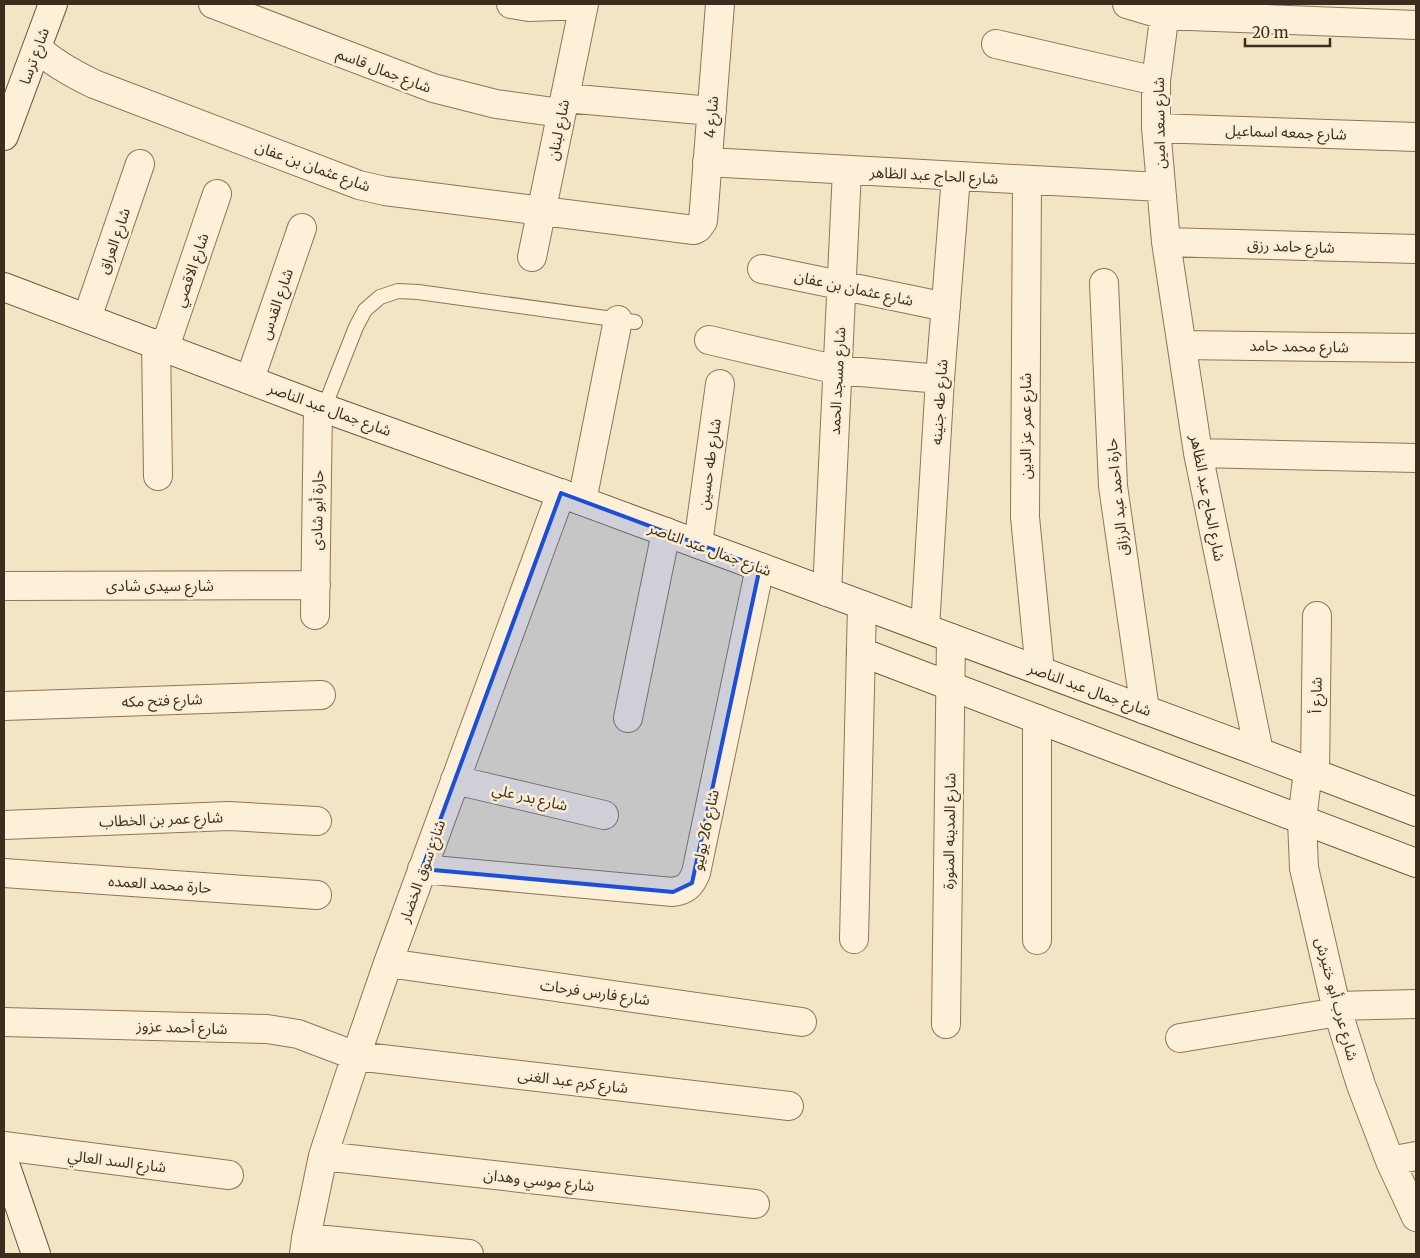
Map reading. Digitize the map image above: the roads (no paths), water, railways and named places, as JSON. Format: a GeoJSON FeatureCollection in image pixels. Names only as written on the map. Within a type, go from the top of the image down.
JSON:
{"type":"FeatureCollection","features":[{"type":"Feature","properties":{"kind":"street","name":"شارع ترسا"},"geometry":{"type":"LineString","coordinates":[[4,136],[38,49],[53,4]]}},
{"type":"Feature","properties":{"kind":"street","name":"شارع جمال قاسم"},"geometry":{"type":"LineString","coordinates":[[213,4],[432,88],[496,104],[712,110]]}},
{"type":"Feature","properties":{"kind":"street"},"geometry":{"type":"LineString","coordinates":[[511,4],[529,7],[584,4]]}},
{"type":"Feature","properties":{"kind":"street","name":"شارع لبنان"},"geometry":{"type":"LineString","coordinates":[[532,257],[584,4]]}},
{"type":"Feature","properties":{"kind":"street","name":"شارع 4"},"geometry":{"type":"LineString","coordinates":[[698,228],[703,221],[720,4]]}},
{"type":"Feature","properties":{"kind":"street"},"geometry":{"type":"LineString","coordinates":[[1127,4],[1165,9],[1416,25]]}},
{"type":"Feature","properties":{"kind":"street","name":"شارع سعد امين"},"geometry":{"type":"LineString","coordinates":[[1165,9],[1156,82],[1156,128],[1166,242]]}},
{"type":"Feature","properties":{"kind":"street"},"geometry":{"type":"LineString","coordinates":[[996,44],[1156,82]]}},
{"type":"Feature","properties":{"kind":"street","name":"شارع عثمان بن عفان"},"geometry":{"type":"LineString","coordinates":[[38,49],[53,62],[94,84],[359,185],[385,191],[694,230],[698,228]]}},
{"type":"Feature","properties":{"kind":"street","name":"شارع جمعه اسماعيل"},"geometry":{"type":"LineString","coordinates":[[1156,128],[1416,136]]}},
{"type":"Feature","properties":{"kind":"street","name":"شارع الحاج عبد الظاهر"},"geometry":{"type":"LineString","coordinates":[[708,162],[1160,186]]}},
{"type":"Feature","properties":{"kind":"street","name":"شارع العراق"},"geometry":{"type":"LineString","coordinates":[[87,318],[140,164]]}},
{"type":"Feature","properties":{"kind":"street","name":"شارع مسجد الحمد"},"geometry":{"type":"LineString","coordinates":[[827,592],[847,170]]}},
{"type":"Feature","properties":{"kind":"street","name":"شارع طه جنينه"},"geometry":{"type":"LineString","coordinates":[[926,628],[940,379],[956,176]]}},
{"type":"Feature","properties":{"kind":"street","name":"شارع عمر عز الدين"},"geometry":{"type":"LineString","coordinates":[[1027,180],[1025,517],[1040,670]]}},
{"type":"Feature","properties":{"kind":"street","name":"شارع الاقصي"},"geometry":{"type":"LineString","coordinates":[[158,476],[161,345],[217,194]]}},
{"type":"Feature","properties":{"kind":"street","name":"شارع القدس"},"geometry":{"type":"LineString","coordinates":[[250,379],[302,228]]}},
{"type":"Feature","properties":{"kind":"street","name":"شارع الحاج عبد الظاهر"},"geometry":{"type":"LineString","coordinates":[[1166,242],[1198,453],[1259,752]]}},
{"type":"Feature","properties":{"kind":"street","name":"شارع حامد رزق"},"geometry":{"type":"LineString","coordinates":[[1166,242],[1416,249]]}},
{"type":"Feature","properties":{"kind":"street","name":"شارع عثمان بن عفان"},"geometry":{"type":"LineString","coordinates":[[762,269],[946,307]]}},
{"type":"Feature","properties":{"kind":"street","name":"حارة احمد عبد الرزاق"},"geometry":{"type":"LineString","coordinates":[[1104,283],[1113,486],[1145,710]]}},
{"type":"Feature","properties":{"kind":"street","name":"شارع جمال عبد الناصر"},"geometry":{"type":"LineString","coordinates":[[4,287],[321,407],[1040,670],[1416,812]]}},
{"type":"Feature","properties":{"kind":"street","name":"شارع سوق الخضار"},"geometry":{"type":"LineString","coordinates":[[305,1246],[323,1156],[388,963],[455,780],[571,497],[626,321]]}},
{"type":"Feature","properties":{"kind":"street"},"geometry":{"type":"LineString","coordinates":[[709,340],[838,370],[940,379]]}},
{"type":"Feature","properties":{"kind":"street","name":"شارع محمد حامد"},"geometry":{"type":"LineString","coordinates":[[1182,345],[1416,348]]}},
{"type":"Feature","properties":{"kind":"street","name":"شارع طه حسين"},"geometry":{"type":"LineString","coordinates":[[698,544],[720,384]]}},
{"type":"Feature","properties":{"kind":"street","name":"حارة أبو شادى"},"geometry":{"type":"LineString","coordinates":[[315,615],[321,407]]}},
{"type":"Feature","properties":{"kind":"street"},"geometry":{"type":"LineString","coordinates":[[1198,453],[1416,458]]}},
{"type":"Feature","properties":{"kind":"street"},"geometry":{"type":"LineString","coordinates":[[628,718],[666,532]]}},
{"type":"Feature","properties":{"kind":"street","name":"شارع 26 يوليو"},"geometry":{"type":"LineString","coordinates":[[422,870],[673,892],[684,890],[692,883],[696,873],[760,567]]}},
{"type":"Feature","properties":{"kind":"street","name":"شارع سيدى شادى"},"geometry":{"type":"LineString","coordinates":[[4,586],[316,585]]}},
{"type":"Feature","properties":{"kind":"street"},"geometry":{"type":"LineString","coordinates":[[854,939],[862,605]]}},
{"type":"Feature","properties":{"kind":"street","name":"شارع أ"},"geometry":{"type":"LineString","coordinates":[[1311,772],[1317,616]]}},
{"type":"Feature","properties":{"kind":"street","name":"شارع المدينه المنورة"},"geometry":{"type":"LineString","coordinates":[[946,1024],[951,638]]}},
{"type":"Feature","properties":{"kind":"street"},"geometry":{"type":"LineString","coordinates":[[861,652],[1416,863]]}},
{"type":"Feature","properties":{"kind":"street","name":"شارع فتح مكه"},"geometry":{"type":"LineString","coordinates":[[4,706],[321,695]]}},
{"type":"Feature","properties":{"kind":"street"},"geometry":{"type":"LineString","coordinates":[[1037,719],[1037,940]]}},
{"type":"Feature","properties":{"kind":"street","name":"شارع عرب أبو ختيرش"},"geometry":{"type":"LineString","coordinates":[[1311,772],[1302,820],[1304,868],[1337,1009],[1361,1084],[1403,1158],[1416,1217]]}},
{"type":"Feature","properties":{"kind":"street","name":"شارع بدر علي"},"geometry":{"type":"LineString","coordinates":[[455,780],[604,815]]}},
{"type":"Feature","properties":{"kind":"street","name":"شارع عمر بن الخطاب"},"geometry":{"type":"LineString","coordinates":[[4,824],[229,816],[317,821]]}},
{"type":"Feature","properties":{"kind":"street","name":"حارة محمد العمده"},"geometry":{"type":"LineString","coordinates":[[4,873],[317,896]]}},
{"type":"Feature","properties":{"kind":"street","name":"شارع فارس فرحات"},"geometry":{"type":"LineString","coordinates":[[388,963],[802,1022]]}},
{"type":"Feature","properties":{"kind":"street"},"geometry":{"type":"LineString","coordinates":[[1180,1038],[1337,1009],[1416,1004]]}},
{"type":"Feature","properties":{"kind":"street","name":"شارع أحمد عزوز"},"geometry":{"type":"LineString","coordinates":[[4,1022],[267,1029],[298,1034],[356,1056]]}},
{"type":"Feature","properties":{"kind":"street","name":"شارع كرم عبد الغنى"},"geometry":{"type":"LineString","coordinates":[[356,1056],[789,1106]]}},
{"type":"Feature","properties":{"kind":"street","name":"شارع السد العالي"},"geometry":{"type":"LineString","coordinates":[[4,1146],[230,1175]]}},
{"type":"Feature","properties":{"kind":"street","name":"شارع موسي وهدان"},"geometry":{"type":"LineString","coordinates":[[323,1156],[755,1204]]}},
{"type":"Feature","properties":{"kind":"street"},"geometry":{"type":"LineString","coordinates":[[4,1161],[36,1254]]}},
{"type":"Feature","properties":{"kind":"street"},"geometry":{"type":"LineString","coordinates":[[305,1246],[469,1254]]}},
{"type":"Feature","properties":{"kind":"lane"},"geometry":{"type":"LineString","coordinates":[[321,407],[365,310],[380,297],[398,291],[418,292],[626,321]]}}]}
